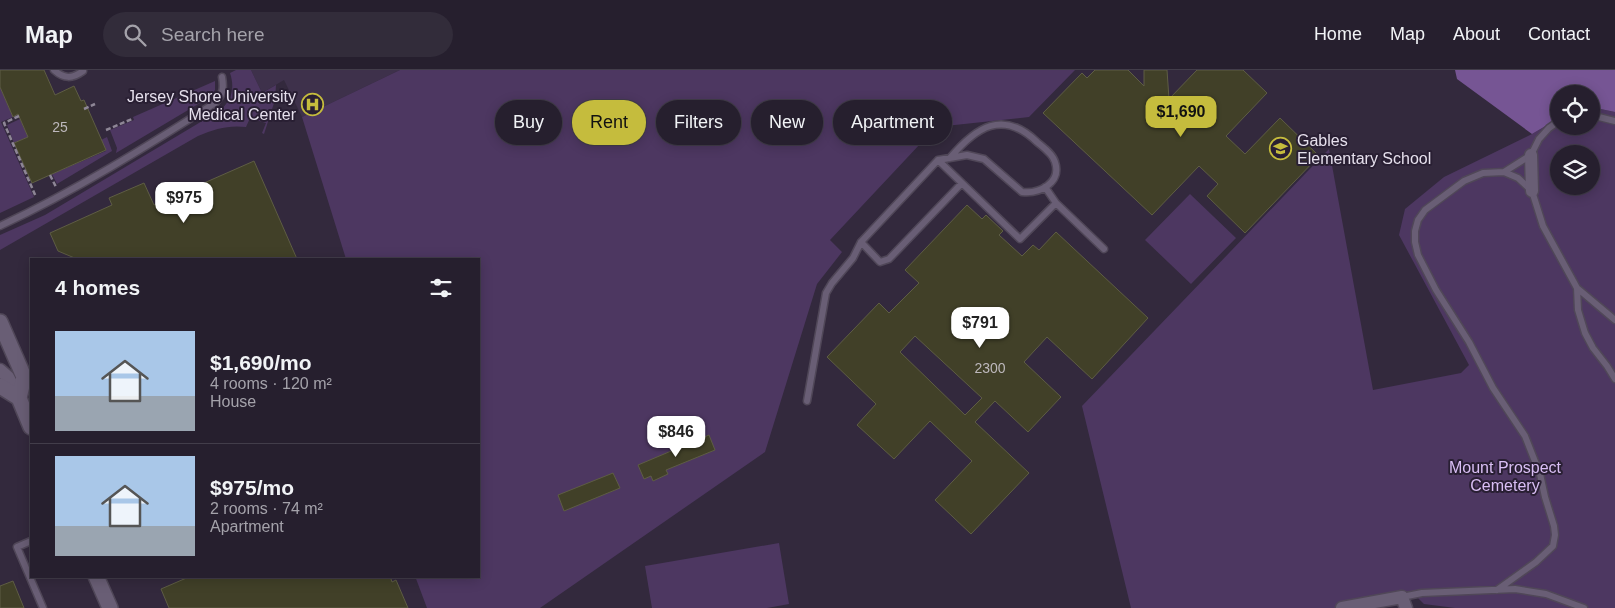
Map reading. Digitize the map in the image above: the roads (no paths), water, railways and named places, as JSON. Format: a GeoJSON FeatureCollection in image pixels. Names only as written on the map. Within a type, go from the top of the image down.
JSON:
{"type":"FeatureCollection","features":[{"type":"Feature","properties":{"kind":"street"},"geometry":{"type":"LineString","coordinates":[[1531,155],[1532,191]]}},
{"type":"Feature","properties":{"kind":"street"},"geometry":{"type":"LineString","coordinates":[[0,322],[24,377],[19,398]]}},
{"type":"Feature","properties":{"kind":"street"},"geometry":{"type":"LineString","coordinates":[[0,370],[8,377],[30,425]]}},
{"type":"Feature","properties":{"kind":"street"},"geometry":{"type":"LineString","coordinates":[[0,386],[19,398]]}},
{"type":"Feature","properties":{"kind":"street"},"geometry":{"type":"LineString","coordinates":[[97,578],[110,608]]}},
{"type":"Feature","properties":{"kind":"street"},"geometry":{"type":"LineString","coordinates":[[1342,608],[1404,603]]}},
{"type":"Feature","properties":{"kind":"lane"},"geometry":{"type":"LineString","coordinates":[[54,70],[67,78],[83,71]]}},
{"type":"Feature","properties":{"kind":"lane"},"geometry":{"type":"LineString","coordinates":[[0,226],[65,193],[215,103],[224,90],[222,78]]}},
{"type":"Feature","properties":{"kind":"lane"},"geometry":{"type":"LineString","coordinates":[[1600,117],[1615,121]]}},
{"type":"Feature","properties":{"kind":"lane"},"geometry":{"type":"LineString","coordinates":[[807,401],[826,293],[853,258],[860,242],[938,160],[950,158],[967,155],[984,159],[1022,192],[1036,192],[1045,188],[1055,176],[1055,161],[1052,155],[1021,129],[1007,125],[994,126],[974,133],[964,141],[950,158]]}},
{"type":"Feature","properties":{"kind":"lane"},"geometry":{"type":"LineString","coordinates":[[1504,172],[1531,155],[1539,139],[1550,127]]}},
{"type":"Feature","properties":{"kind":"lane"},"geometry":{"type":"LineString","coordinates":[[938,160],[1020,239],[1056,203]]}},
{"type":"Feature","properties":{"kind":"lane"},"geometry":{"type":"LineString","coordinates":[[1497,590],[1536,562],[1552,546],[1555,535],[1554,526],[1540,474],[1525,436],[1493,388],[1469,342],[1436,290],[1418,255],[1415,242],[1418,220],[1425,210],[1464,181],[1484,173],[1504,172],[1518,178],[1532,191],[1543,226],[1578,288],[1615,320]]}},
{"type":"Feature","properties":{"kind":"lane"},"geometry":{"type":"LineString","coordinates":[[860,242],[880,262],[888,259],[962,183]]}},
{"type":"Feature","properties":{"kind":"lane"},"geometry":{"type":"LineString","coordinates":[[1045,188],[1056,203],[1104,249]]}},
{"type":"Feature","properties":{"kind":"lane"},"geometry":{"type":"LineString","coordinates":[[1578,288],[1578,310],[1585,333],[1615,379]]}},
{"type":"Feature","properties":{"kind":"lane"},"geometry":{"type":"LineString","coordinates":[[30,541],[16,547],[43,608]]}},
{"type":"Feature","properties":{"kind":"lane"},"geometry":{"type":"LineString","coordinates":[[1404,603],[1422,593],[1514,589],[1546,594],[1584,608]]}},
{"type":"Feature","properties":{"kind":"place","name":"Jersey Shore University Medical Center"},"geometry":{"type":"Point","coordinates":[312,105]}},
{"type":"Feature","properties":{"kind":"place","name":"Gables Elementary School"},"geometry":{"type":"Point","coordinates":[1281,149]}},
{"type":"Feature","properties":{"kind":"park label","name":"Mount Prospect Cemetery"},"geometry":{"type":"Point","coordinates":[1505,476]}}]}
